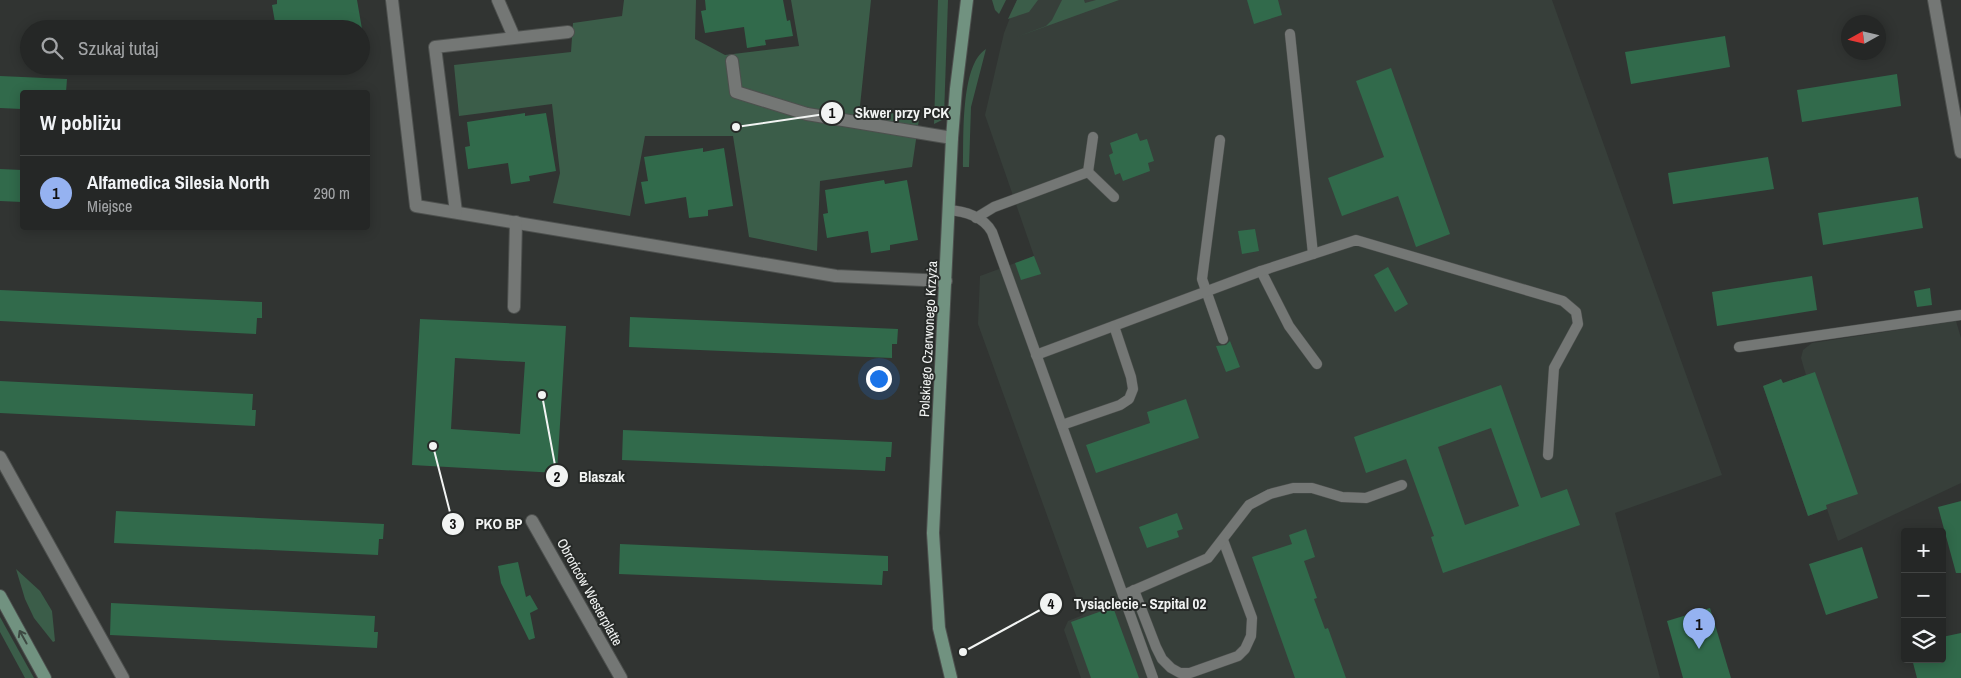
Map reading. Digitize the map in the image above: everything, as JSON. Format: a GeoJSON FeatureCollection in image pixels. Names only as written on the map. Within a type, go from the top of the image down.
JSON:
{"type":"FeatureCollection","features":[{"type":"Feature","properties":{"kind":"street"},"geometry":{"type":"LineString","coordinates":[[392,0],[416,206],[836,276],[946,281]]}},
{"type":"Feature","properties":{"kind":"street"},"geometry":{"type":"LineString","coordinates":[[498,0],[514,37]]}},
{"type":"Feature","properties":{"kind":"street","name":"Polskiego Czerwonego Krzyża"},"geometry":{"type":"LineString","coordinates":[[951,678],[939,628],[933,534],[952,138],[967,0]]}},
{"type":"Feature","properties":{"kind":"street"},"geometry":{"type":"LineString","coordinates":[[1934,0],[1961,152]]}},
{"type":"Feature","properties":{"kind":"street"},"geometry":{"type":"LineString","coordinates":[[456,212],[435,47],[568,32]]}},
{"type":"Feature","properties":{"kind":"street"},"geometry":{"type":"LineString","coordinates":[[732,61],[736,92],[807,114],[952,138]]}},
{"type":"Feature","properties":{"kind":"street"},"geometry":{"type":"LineString","coordinates":[[514,307],[516,222]]}},
{"type":"Feature","properties":{"kind":"street"},"geometry":{"type":"LineString","coordinates":[[0,457],[123,678]]}},
{"type":"Feature","properties":{"kind":"street","name":"Obrońców Westerplatte"},"geometry":{"type":"LineString","coordinates":[[532,521],[621,678]]}},
{"type":"Feature","properties":{"kind":"street"},"geometry":{"type":"LineString","coordinates":[[0,596],[45,678]]}},
{"type":"Feature","properties":{"kind":"lane"},"geometry":{"type":"LineString","coordinates":[[1290,34],[1313,254]]}},
{"type":"Feature","properties":{"kind":"lane"},"geometry":{"type":"LineString","coordinates":[[1088,172],[1093,137]]}},
{"type":"Feature","properties":{"kind":"lane"},"geometry":{"type":"LineString","coordinates":[[1220,140],[1202,279],[1223,339]]}},
{"type":"Feature","properties":{"kind":"lane"},"geometry":{"type":"LineString","coordinates":[[1088,172],[1114,196]]}},
{"type":"Feature","properties":{"kind":"lane"},"geometry":{"type":"LineString","coordinates":[[976,218],[994,207],[1088,172]]}},
{"type":"Feature","properties":{"kind":"lane"},"geometry":{"type":"LineString","coordinates":[[948,210],[959,211],[986,222],[992,232],[1153,678]]}},
{"type":"Feature","properties":{"kind":"lane"},"geometry":{"type":"LineString","coordinates":[[1036,355],[1261,271],[1356,240],[1563,301],[1571,306],[1576,312],[1578,324],[1554,368],[1548,455]]}},
{"type":"Feature","properties":{"kind":"lane"},"geometry":{"type":"LineString","coordinates":[[1261,271],[1289,326],[1317,364]]}},
{"type":"Feature","properties":{"kind":"lane"},"geometry":{"type":"LineString","coordinates":[[1739,347],[1961,315]]}},
{"type":"Feature","properties":{"kind":"lane"},"geometry":{"type":"LineString","coordinates":[[1062,426],[1120,405],[1129,399],[1133,389],[1131,377],[1114,326]]}},
{"type":"Feature","properties":{"kind":"lane"},"geometry":{"type":"LineString","coordinates":[[1123,595],[1208,558],[1250,505],[1270,494],[1293,488],[1312,488],[1342,497],[1366,498],[1402,485]]}},
{"type":"Feature","properties":{"kind":"lane"},"geometry":{"type":"LineString","coordinates":[[1134,590],[1156,648],[1162,659],[1171,668],[1180,673],[1190,673],[1238,656],[1245,649],[1251,636],[1252,618],[1223,540]]}},
{"type":"Feature","properties":{"kind":"shaded area"},"geometry":{"type":"Polygon","coordinates":[[[1017,0],[1552,0],[1722,475],[1615,513],[1660,678],[1081,678],[1064,630],[1068,621],[1083,615],[978,324],[980,276],[1034,256],[985,115],[1004,33],[1017,0]]]}},
{"type":"Feature","properties":{"kind":"shaded area"},"geometry":{"type":"Polygon","coordinates":[[[1956,321],[1961,338],[1961,483],[1838,541],[1827,509],[1808,516],[1763,386],[1781,379],[1783,383],[1806,375],[1801,358],[1803,350],[1812,343],[1956,321]]]}},
{"type":"Feature","properties":{"kind":"green space"},"geometry":{"type":"Polygon","coordinates":[[[624,0],[696,0],[695,39],[725,55],[799,46],[791,0],[871,0],[860,106],[919,119],[912,167],[820,181],[817,251],[749,237],[733,136],[645,136],[630,216],[553,203],[560,173],[552,104],[459,116],[454,65],[571,52],[573,23],[622,16],[624,0]]]}},
{"type":"Feature","properties":{"kind":"green space"},"geometry":{"type":"Polygon","coordinates":[[[938,0],[948,0],[944,116],[942,120],[934,124],[938,0]]]}},
{"type":"Feature","properties":{"kind":"green space"},"geometry":{"type":"Polygon","coordinates":[[[992,0],[1006,0],[999,14],[995,10],[992,0]]]}},
{"type":"Feature","properties":{"kind":"green space"},"geometry":{"type":"Polygon","coordinates":[[[1017,0],[1038,0],[1029,12],[1008,19],[1017,0]]]}},
{"type":"Feature","properties":{"kind":"green space"},"geometry":{"type":"Polygon","coordinates":[[[1062,0],[1084,0],[1085,3],[1096,0],[1119,0],[1003,42],[1046,26],[1052,20],[1062,0]]]}},
{"type":"Feature","properties":{"kind":"green space"},"geometry":{"type":"Polygon","coordinates":[[[986,49],[971,107],[969,167],[963,167],[965,104],[968,86],[972,70],[978,58],[986,49]]]}},
{"type":"Feature","properties":{"kind":"green space"},"geometry":{"type":"Polygon","coordinates":[[[16,569],[40,591],[52,611],[55,641],[53,642],[34,618],[25,599],[16,569]]]}},
{"type":"Feature","properties":{"kind":"green space"},"geometry":{"type":"Polygon","coordinates":[[[0,617],[34,678],[25,678],[0,632],[0,617]]]}},
{"type":"Feature","properties":{"kind":"building"},"geometry":{"type":"Polygon","coordinates":[[[277,0],[357,0],[360,20],[275,20],[272,5],[277,4],[277,0]]]}},
{"type":"Feature","properties":{"kind":"building"},"geometry":{"type":"Polygon","coordinates":[[[705,0],[783,0],[787,21],[790,20],[793,36],[765,40],[766,45],[747,48],[744,27],[705,33],[701,11],[706,10],[705,0]]]}},
{"type":"Feature","properties":{"kind":"building"},"geometry":{"type":"Polygon","coordinates":[[[1247,0],[1278,0],[1282,15],[1254,24],[1247,0]]]}},
{"type":"Feature","properties":{"kind":"building"},"geometry":{"type":"Polygon","coordinates":[[[1725,36],[1730,67],[1631,84],[1625,52],[1725,36]]]}},
{"type":"Feature","properties":{"kind":"building"},"geometry":{"type":"Polygon","coordinates":[[[1391,68],[1450,234],[1416,247],[1398,196],[1342,216],[1328,178],[1384,157],[1356,81],[1391,68]]]}},
{"type":"Feature","properties":{"kind":"building"},"geometry":{"type":"Polygon","coordinates":[[[1897,74],[1901,106],[1802,122],[1797,90],[1897,74]]]}},
{"type":"Feature","properties":{"kind":"building"},"geometry":{"type":"Polygon","coordinates":[[[0,76],[67,79],[66,90],[20,90],[20,109],[0,108],[0,76]]]}},
{"type":"Feature","properties":{"kind":"building"},"geometry":{"type":"Polygon","coordinates":[[[525,113],[525,116],[546,113],[556,171],[529,176],[530,181],[511,184],[508,163],[468,169],[465,147],[470,146],[467,122],[525,113]]]}},
{"type":"Feature","properties":{"kind":"building"},"geometry":{"type":"Polygon","coordinates":[[[1137,133],[1140,141],[1147,139],[1154,161],[1148,163],[1150,171],[1123,181],[1120,173],[1115,175],[1109,155],[1113,153],[1110,143],[1137,133]]]}},
{"type":"Feature","properties":{"kind":"building"},"geometry":{"type":"Polygon","coordinates":[[[703,148],[703,152],[724,148],[733,206],[708,210],[708,216],[689,218],[686,197],[645,204],[641,182],[648,181],[644,157],[703,148]]]}},
{"type":"Feature","properties":{"kind":"building"},"geometry":{"type":"Polygon","coordinates":[[[1768,157],[1774,189],[1673,204],[1668,173],[1768,157]]]}},
{"type":"Feature","properties":{"kind":"building"},"geometry":{"type":"Polygon","coordinates":[[[0,169],[20,170],[20,202],[0,201],[0,169]]]}},
{"type":"Feature","properties":{"kind":"building"},"geometry":{"type":"Polygon","coordinates":[[[884,180],[885,184],[907,180],[918,240],[890,245],[890,250],[871,253],[868,231],[827,238],[823,214],[828,213],[825,190],[884,180]]]}},
{"type":"Feature","properties":{"kind":"building"},"geometry":{"type":"Polygon","coordinates":[[[1918,197],[1923,228],[1823,245],[1818,213],[1918,197]]]}},
{"type":"Feature","properties":{"kind":"building"},"geometry":{"type":"Polygon","coordinates":[[[1255,229],[1259,251],[1242,254],[1238,231],[1255,229]]]}},
{"type":"Feature","properties":{"kind":"building"},"geometry":{"type":"Polygon","coordinates":[[[1034,256],[1041,274],[1021,280],[1015,263],[1034,256]]]}},
{"type":"Feature","properties":{"kind":"building"},"geometry":{"type":"Polygon","coordinates":[[[1388,267],[1408,304],[1395,312],[1374,275],[1388,267]]]}},
{"type":"Feature","properties":{"kind":"building"},"geometry":{"type":"Polygon","coordinates":[[[1812,276],[1817,310],[1717,326],[1712,292],[1812,276]]]}},
{"type":"Feature","properties":{"kind":"building"},"geometry":{"type":"Polygon","coordinates":[[[1930,288],[1932,305],[1917,307],[1914,291],[1930,288]]]}},
{"type":"Feature","properties":{"kind":"building"},"geometry":{"type":"Polygon","coordinates":[[[0,290],[262,302],[262,318],[257,318],[256,334],[0,321],[0,290]]]}},
{"type":"Feature","properties":{"kind":"building"},"geometry":{"type":"Polygon","coordinates":[[[630,317],[898,329],[897,344],[892,344],[892,358],[629,347],[630,317]]]}},
{"type":"Feature","properties":{"kind":"building"},"geometry":{"type":"Polygon","coordinates":[[[420,319],[566,326],[557,473],[412,465],[420,319]],[[455,358],[451,429],[520,434],[525,362],[455,358]]]}},
{"type":"Feature","properties":{"kind":"building"},"geometry":{"type":"Polygon","coordinates":[[[1230,341],[1240,367],[1226,372],[1216,346],[1226,345],[1230,341]]]}},
{"type":"Feature","properties":{"kind":"building"},"geometry":{"type":"Polygon","coordinates":[[[1815,372],[1858,494],[1826,505],[1827,509],[1808,516],[1763,386],[1781,379],[1783,383],[1815,372]]]}},
{"type":"Feature","properties":{"kind":"building"},"geometry":{"type":"Polygon","coordinates":[[[0,381],[253,394],[252,410],[256,410],[255,426],[0,413],[0,381]]]}},
{"type":"Feature","properties":{"kind":"building"},"geometry":{"type":"Polygon","coordinates":[[[1501,385],[1541,498],[1567,489],[1580,525],[1443,573],[1431,537],[1434,536],[1406,459],[1366,473],[1354,437],[1501,385]],[[1491,428],[1438,447],[1465,525],[1519,506],[1491,428]]]}},
{"type":"Feature","properties":{"kind":"building"},"geometry":{"type":"Polygon","coordinates":[[[1186,399],[1199,438],[1096,473],[1086,445],[1150,423],[1147,412],[1186,399]]]}},
{"type":"Feature","properties":{"kind":"building"},"geometry":{"type":"Polygon","coordinates":[[[623,430],[892,442],[891,457],[886,457],[885,471],[622,460],[623,430]]]}},
{"type":"Feature","properties":{"kind":"building"},"geometry":{"type":"Polygon","coordinates":[[[1961,501],[1961,573],[1956,573],[1946,536],[1946,528],[1944,528],[1938,507],[1961,501]]]}},
{"type":"Feature","properties":{"kind":"building"},"geometry":{"type":"Polygon","coordinates":[[[116,511],[384,524],[383,539],[379,539],[378,555],[114,543],[116,511]]]}},
{"type":"Feature","properties":{"kind":"building"},"geometry":{"type":"Polygon","coordinates":[[[1177,513],[1183,529],[1177,531],[1179,537],[1147,548],[1139,527],[1177,513]]]}},
{"type":"Feature","properties":{"kind":"building"},"geometry":{"type":"Polygon","coordinates":[[[1306,529],[1315,557],[1304,561],[1317,598],[1314,599],[1325,629],[1328,628],[1346,678],[1295,678],[1252,557],[1292,544],[1289,535],[1306,529]]]}},
{"type":"Feature","properties":{"kind":"building"},"geometry":{"type":"Polygon","coordinates":[[[620,544],[888,556],[888,571],[883,571],[882,585],[619,574],[620,544]]]}},
{"type":"Feature","properties":{"kind":"building"},"geometry":{"type":"Polygon","coordinates":[[[1862,547],[1878,598],[1826,615],[1809,564],[1862,547]]]}},
{"type":"Feature","properties":{"kind":"building"},"geometry":{"type":"Polygon","coordinates":[[[518,562],[526,597],[530,595],[538,609],[530,613],[535,638],[529,640],[501,583],[498,566],[518,562]]]}},
{"type":"Feature","properties":{"kind":"building"},"geometry":{"type":"Polygon","coordinates":[[[111,603],[375,616],[374,632],[378,632],[377,648],[110,635],[111,603]]]}},
{"type":"Feature","properties":{"kind":"building"},"geometry":{"type":"Polygon","coordinates":[[[1113,607],[1139,678],[1091,678],[1071,622],[1113,607]]]}},
{"type":"Feature","properties":{"kind":"building"},"geometry":{"type":"Polygon","coordinates":[[[1710,608],[1731,678],[1683,678],[1667,621],[1710,608]]]}},
{"type":"Feature","properties":{"kind":"building"},"geometry":{"type":"Polygon","coordinates":[[[1961,633],[1961,678],[1917,678],[1913,663],[1946,663],[1946,636],[1961,633]]]}},
{"type":"Feature","properties":{"kind":"place","name":"Skwer przy PCK"},"geometry":{"type":"Point","coordinates":[736,127]}},
{"type":"Feature","properties":{"kind":"place","name":"Blaszak"},"geometry":{"type":"Point","coordinates":[542,395]}},
{"type":"Feature","properties":{"kind":"place","name":"PKO BP"},"geometry":{"type":"Point","coordinates":[433,446]}},
{"type":"Feature","properties":{"kind":"place","name":"Alfamedica Silesia North"},"geometry":{"type":"Point","coordinates":[1699,649]}},
{"type":"Feature","properties":{"kind":"place","name":"Tysiąclecie - Szpital 02"},"geometry":{"type":"Point","coordinates":[963,652]}}]}
